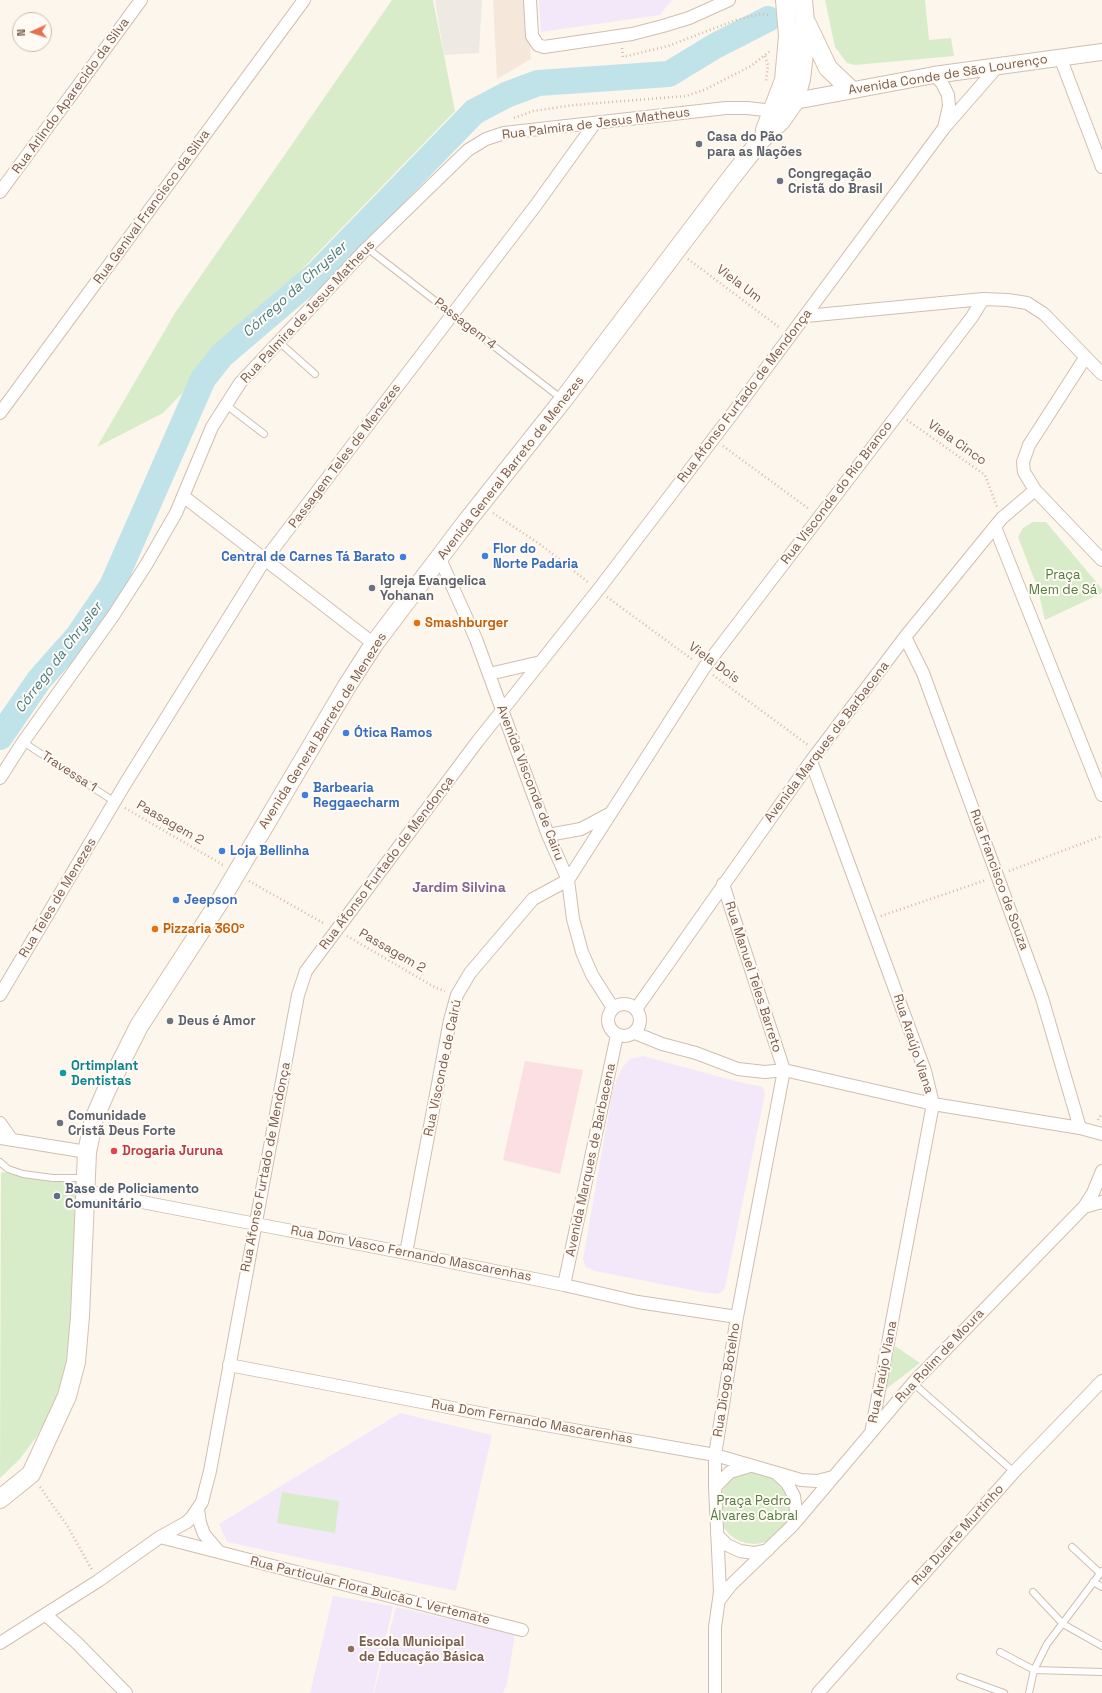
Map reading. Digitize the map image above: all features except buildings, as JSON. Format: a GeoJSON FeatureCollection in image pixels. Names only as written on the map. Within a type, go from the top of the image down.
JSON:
{"type":"FeatureCollection","features":[{"type":"Feature","properties":{"kind":"main road"},"geometry":{"type":"LineString","coordinates":[[761,140],[781,121],[795,101],[801,79],[806,22],[803,0]]}},
{"type":"Feature","properties":{"kind":"main road"},"geometry":{"type":"LineString","coordinates":[[761,140],[774,111],[784,80],[788,36],[780,7]]}},
{"type":"Feature","properties":{"kind":"main road"},"geometry":{"type":"LineString","coordinates":[[806,22],[828,68],[850,89]]}},
{"type":"Feature","properties":{"kind":"main road","name":"Avenida General Barreto de Menezes"},"geometry":{"type":"LineString","coordinates":[[0,1499],[31,1474],[66,1396],[76,1362],[80,1316],[87,1152],[94,1119],[106,1089],[139,1026],[220,901],[235,873],[347,686],[374,644],[480,505],[564,400],[676,249],[761,140]]}},
{"type":"Feature","properties":{"kind":"street","name":"Rua Arlindo Aparecido da Silva"},"geometry":{"type":"LineString","coordinates":[[0,192],[141,0]]}},
{"type":"Feature","properties":{"kind":"street","name":"Rua Genival Francisco da Silva"},"geometry":{"type":"LineString","coordinates":[[0,413],[304,0]]}},
{"type":"Feature","properties":{"kind":"street"},"geometry":{"type":"LineString","coordinates":[[530,0],[532,36],[538,45],[551,47],[620,36],[663,26],[689,18],[729,0]]}},
{"type":"Feature","properties":{"kind":"street","name":"Avenida Conde de São Lourenço"},"geometry":{"type":"LineString","coordinates":[[795,101],[850,89],[934,75],[1102,52]]}},
{"type":"Feature","properties":{"kind":"street"},"geometry":{"type":"LineString","coordinates":[[1060,57],[1102,167]]}},
{"type":"Feature","properties":{"kind":"street","name":"Rua Afonso Furtado de Mendonça"},"geometry":{"type":"LineString","coordinates":[[0,1643],[98,1581],[160,1537],[187,1522],[198,1509],[205,1494],[298,995],[306,971],[502,712],[598,590],[714,438],[944,128],[998,66]]}},
{"type":"Feature","properties":{"kind":"street","name":"Rua Afonso Furtado de Mendonça"},"geometry":{"type":"LineString","coordinates":[[934,75],[942,82],[948,94],[949,106],[944,128]]}},
{"type":"Feature","properties":{"kind":"street"},"geometry":{"type":"LineString","coordinates":[[774,111],[795,101]]}},
{"type":"Feature","properties":{"kind":"street","name":"Rua Palmira de Jesus Matheus"},"geometry":{"type":"LineString","coordinates":[[0,778],[23,742],[114,616],[146,565],[183,496],[212,427],[225,404],[240,383],[367,248],[448,168],[476,144],[504,133],[726,108],[747,108],[774,111]]}},
{"type":"Feature","properties":{"kind":"street","name":"Passagem Teles de Menezes"},"geometry":{"type":"LineString","coordinates":[[115,802],[264,561],[453,314],[595,123]]}},
{"type":"Feature","properties":{"kind":"street"},"geometry":{"type":"LineString","coordinates":[[806,316],[983,300],[1008,300],[1027,303],[1044,314],[1102,374]]}},
{"type":"Feature","properties":{"kind":"street","name":"Rua Visconde do Rio Branco"},"geometry":{"type":"LineString","coordinates":[[568,880],[704,668],[972,317],[983,300]]}},
{"type":"Feature","properties":{"kind":"street"},"geometry":{"type":"LineString","coordinates":[[1085,358],[1025,454],[1024,472],[1034,490],[1102,560]]}},
{"type":"Feature","properties":{"kind":"street","name":"Avenida Marques de Barbacena"},"geometry":{"type":"LineString","coordinates":[[636,1009],[814,756],[905,637],[998,523],[1034,490]]}},
{"type":"Feature","properties":{"kind":"street"},"geometry":{"type":"LineString","coordinates":[[183,496],[264,561],[374,644]]}},
{"type":"Feature","properties":{"kind":"street"},"geometry":{"type":"LineString","coordinates":[[998,523],[1102,795]]}},
{"type":"Feature","properties":{"kind":"street","name":"Avenida Visconde de Cairu"},"geometry":{"type":"LineString","coordinates":[[440,559],[476,639],[548,835],[568,880],[573,919],[582,952],[592,975],[613,1008]]}},
{"type":"Feature","properties":{"kind":"street","name":"Rua Francisco de Souza"},"geometry":{"type":"LineString","coordinates":[[905,637],[923,673],[1042,998],[1080,1128]]}},
{"type":"Feature","properties":{"kind":"street"},"geometry":{"type":"LineString","coordinates":[[488,674],[541,662]]}},
{"type":"Feature","properties":{"kind":"street","name":"Rua Araújo Viana"},"geometry":{"type":"LineString","coordinates":[[814,756],[925,1070],[933,1104],[871,1433]]}},
{"type":"Feature","properties":{"kind":"street","name":"Rua Teles de Menezes"},"geometry":{"type":"LineString","coordinates":[[0,994],[115,802]]}},
{"type":"Feature","properties":{"kind":"street","name":"Rua Visconde do Rio Branco"},"geometry":{"type":"LineString","coordinates":[[548,835],[581,829],[612,812]]}},
{"type":"Feature","properties":{"kind":"street","name":"Rua Visconde de Cairú"},"geometry":{"type":"LineString","coordinates":[[406,1253],[450,1020],[457,995],[470,973],[533,899],[568,880]]}},
{"type":"Feature","properties":{"kind":"street","name":"Rua Manuel Teles Barreto"},"geometry":{"type":"LineString","coordinates":[[723,884],[784,1070]]}},
{"type":"Feature","properties":{"kind":"street"},"geometry":{"type":"LineString","coordinates":[[627,1004],[636,1009],[639,1014],[640,1024],[635,1033],[626,1037],[617,1035],[610,1029],[608,1021],[613,1008],[617,1005],[627,1004]]}},
{"type":"Feature","properties":{"kind":"street"},"geometry":{"type":"LineString","coordinates":[[635,1033],[662,1044],[696,1053],[718,1062],[746,1062],[771,1071],[784,1070],[933,1104],[1080,1128],[1102,1134]]}},
{"type":"Feature","properties":{"kind":"street","name":"Avenida Marques de Barbacena"},"geometry":{"type":"LineString","coordinates":[[564,1285],[617,1035]]}},
{"type":"Feature","properties":{"kind":"street","name":"Rua Diogo Botelho"},"geometry":{"type":"LineString","coordinates":[[715,1693],[715,1627],[720,1599],[715,1455],[737,1317],[784,1070]]}},
{"type":"Feature","properties":{"kind":"street"},"geometry":{"type":"LineString","coordinates":[[0,1123],[6,1139],[28,1144],[87,1152]]}},
{"type":"Feature","properties":{"kind":"street","name":"Rua Rolim de Moura"},"geometry":{"type":"LineString","coordinates":[[720,1599],[731,1585],[793,1525],[913,1383],[1084,1207],[1093,1194],[1102,1171]]}},
{"type":"Feature","properties":{"kind":"street","name":"Rua Dom Vasco Fernando Mascarenhas"},"geometry":{"type":"LineString","coordinates":[[85,1184],[255,1223],[564,1285],[638,1302],[737,1317]]}},
{"type":"Feature","properties":{"kind":"street"},"geometry":{"type":"LineString","coordinates":[[1084,1207],[1102,1202]]}},
{"type":"Feature","properties":{"kind":"street","name":"Rua Dom Fernando Mascarenhas"},"geometry":{"type":"LineString","coordinates":[[229,1365],[500,1417],[715,1455],[806,1481],[817,1481],[833,1477]]}},
{"type":"Feature","properties":{"kind":"street","name":"Rua Duarte Murtinho"},"geometry":{"type":"LineString","coordinates":[[818,1693],[1014,1472],[1102,1381]]}},
{"type":"Feature","properties":{"kind":"street"},"geometry":{"type":"LineString","coordinates":[[715,1487],[730,1472],[752,1466]]}},
{"type":"Feature","properties":{"kind":"street"},"geometry":{"type":"LineString","coordinates":[[776,1473],[787,1483],[794,1496],[796,1510],[793,1525]]}},
{"type":"Feature","properties":{"kind":"street"},"geometry":{"type":"LineString","coordinates":[[198,1509],[200,1523],[204,1534],[219,1552]]}},
{"type":"Feature","properties":{"kind":"street"},"geometry":{"type":"LineString","coordinates":[[717,1535],[727,1545],[740,1551],[754,1553],[768,1550]]}},
{"type":"Feature","properties":{"kind":"street","name":"Rua Particular Flora Bulcão L Vertemate"},"geometry":{"type":"LineString","coordinates":[[160,1537],[522,1630]]}},
{"type":"Feature","properties":{"kind":"street"},"geometry":{"type":"LineString","coordinates":[[46,1615],[77,1643],[126,1693]]}},
{"type":"Feature","properties":{"kind":"lane","name":"Passagem 4"},"geometry":{"type":"LineString","coordinates":[[367,248],[564,400]]}},
{"type":"Feature","properties":{"kind":"lane"},"geometry":{"type":"LineString","coordinates":[[279,342],[315,374]]}},
{"type":"Feature","properties":{"kind":"lane"},"geometry":{"type":"LineString","coordinates":[[225,404],[264,434]]}},
{"type":"Feature","properties":{"kind":"lane","name":"Travessa 1"},"geometry":{"type":"LineString","coordinates":[[23,742],[115,802]]}},
{"type":"Feature","properties":{"kind":"lane"},"geometry":{"type":"LineString","coordinates":[[0,1162],[8,1169],[23,1174],[85,1184]]}},
{"type":"Feature","properties":{"kind":"lane"},"geometry":{"type":"LineString","coordinates":[[913,1383],[1014,1472]]}},
{"type":"Feature","properties":{"kind":"lane"},"geometry":{"type":"LineString","coordinates":[[1029,1693],[1034,1670],[1047,1644],[1063,1624],[1092,1582],[1101,1572],[1072,1547]]}},
{"type":"Feature","properties":{"kind":"lane"},"geometry":{"type":"LineString","coordinates":[[1092,1582],[1102,1588]]}},
{"type":"Feature","properties":{"kind":"lane"},"geometry":{"type":"LineString","coordinates":[[1033,1592],[1063,1624],[1102,1646]]}},
{"type":"Feature","properties":{"kind":"lane"},"geometry":{"type":"LineString","coordinates":[[1000,1652],[1034,1670],[1102,1672]]}},
{"type":"Feature","properties":{"kind":"lane"},"geometry":{"type":"LineString","coordinates":[[960,1677],[1004,1693]]}},
{"type":"Feature","properties":{"kind":"path"},"geometry":{"type":"LineString","coordinates":[[620,36],[623,57],[668,46],[736,20],[761,14],[770,15],[780,7]]}},
{"type":"Feature","properties":{"kind":"path"},"geometry":{"type":"LineString","coordinates":[[511,120],[533,111],[574,105],[686,96],[704,90],[751,66],[773,48]]}},
{"type":"Feature","properties":{"kind":"path","name":"Viela Um"},"geometry":{"type":"LineString","coordinates":[[676,249],[790,336]]}},
{"type":"Feature","properties":{"kind":"path","name":"Viela Cinco"},"geometry":{"type":"LineString","coordinates":[[898,414],[985,475],[998,523]]}},
{"type":"Feature","properties":{"kind":"path"},"geometry":{"type":"LineString","coordinates":[[714,438],[819,517]]}},
{"type":"Feature","properties":{"kind":"path","name":"Viela Dois"},"geometry":{"type":"LineString","coordinates":[[480,505],[540,545],[704,668],[814,756]]}},
{"type":"Feature","properties":{"kind":"path","name":"Paasagem 2"},"geometry":{"type":"LineString","coordinates":[[115,802],[235,873]]}},
{"type":"Feature","properties":{"kind":"path","name":"Passagem 2"},"geometry":{"type":"LineString","coordinates":[[235,873],[436,988],[457,995]]}},
{"type":"Feature","properties":{"kind":"path"},"geometry":{"type":"LineString","coordinates":[[31,1474],[68,1527],[98,1581]]}},
{"type":"Feature","properties":{"kind":"shaded area"},"geometry":{"type":"Polygon","coordinates":[[[435,0],[482,0],[479,53],[444,55],[435,0]]]}},
{"type":"Feature","properties":{"kind":"shaded area"},"geometry":{"type":"Polygon","coordinates":[[[493,0],[527,0],[531,59],[497,79],[493,0]]]}},
{"type":"Feature","properties":{"kind":"shaded area"},"geometry":{"type":"Polygon","coordinates":[[[539,0],[674,0],[670,2],[660,15],[541,32],[539,0]]]}},
{"type":"Feature","properties":{"kind":"shaded area"},"geometry":{"type":"Polygon","coordinates":[[[643,1056],[763,1087],[765,1094],[725,1287],[723,1291],[717,1294],[595,1271],[586,1267],[583,1259],[613,1089],[622,1068],[630,1059],[643,1056]]]}},
{"type":"Feature","properties":{"kind":"shaded area"},"geometry":{"type":"Polygon","coordinates":[[[525,1061],[583,1070],[560,1174],[503,1160],[525,1061]]]}},
{"type":"Feature","properties":{"kind":"shaded area"},"geometry":{"type":"Polygon","coordinates":[[[400,1413],[492,1435],[456,1591],[227,1542],[219,1524],[400,1413]]]}},
{"type":"Feature","properties":{"kind":"shaded area","name":"Escola Municipal de Educação Básica"},"geometry":{"type":"Polygon","coordinates":[[[333,1596],[393,1606],[373,1693],[310,1693],[333,1596]]]}},
{"type":"Feature","properties":{"kind":"shaded area"},"geometry":{"type":"Polygon","coordinates":[[[396,1607],[515,1634],[507,1683],[503,1693],[374,1693],[396,1607]]]}},
{"type":"Feature","properties":{"kind":"green space"},"geometry":{"type":"Polygon","coordinates":[[[392,0],[433,0],[455,111],[163,413],[97,447],[175,313],[392,0]]]}},
{"type":"Feature","properties":{"kind":"green space"},"geometry":{"type":"Polygon","coordinates":[[[825,0],[925,0],[929,40],[951,38],[954,56],[855,65],[847,63],[835,47],[825,0]]]}},
{"type":"Feature","properties":{"kind":"green space","name":"Praça Mem de Sá"},"geometry":{"type":"Polygon","coordinates":[[[1033,522],[1046,522],[1102,589],[1102,593],[1045,620],[1037,586],[1018,537],[1023,528],[1033,522]]]}},
{"type":"Feature","properties":{"kind":"green space"},"geometry":{"type":"Polygon","coordinates":[[[1,1172],[41,1180],[79,1183],[70,1342],[63,1377],[51,1411],[37,1436],[19,1460],[0,1478],[1,1172]]]}},
{"type":"Feature","properties":{"kind":"green space"},"geometry":{"type":"Polygon","coordinates":[[[895,1346],[920,1363],[886,1389],[895,1346]]]}},
{"type":"Feature","properties":{"kind":"green space","name":"Praça Pedro Álvares Cabral"},"geometry":{"type":"Polygon","coordinates":[[[754,1472],[774,1478],[784,1488],[790,1508],[784,1528],[774,1538],[754,1544],[734,1538],[724,1528],[718,1508],[724,1488],[734,1478],[754,1472]]]}},
{"type":"Feature","properties":{"kind":"green space"},"geometry":{"type":"Polygon","coordinates":[[[282,1492],[339,1501],[335,1533],[277,1523],[282,1492]]]}},
{"type":"Feature","properties":{"kind":"waterway","name":"Córrego da Chrysler"},"geometry":{"type":"LineString","coordinates":[[0,737],[39,680],[78,636],[112,586],[203,379],[222,355],[317,274],[474,112],[506,95],[538,83],[669,74],[715,46],[768,19]]}},
{"type":"Feature","properties":{"kind":"place","name":"Casa do Pão para as Nações"},"geometry":{"type":"Point","coordinates":[699,144]}},
{"type":"Feature","properties":{"kind":"place","name":"Congregação Cristã do Brasil"},"geometry":{"type":"Point","coordinates":[780,181]}},
{"type":"Feature","properties":{"kind":"place","name":"Flor do Norte Padaria"},"geometry":{"type":"Point","coordinates":[485,556]}},
{"type":"Feature","properties":{"kind":"place","name":"Central de Carnes Tá Barato"},"geometry":{"type":"Point","coordinates":[403,557]}},
{"type":"Feature","properties":{"kind":"place","name":"Igreja Evangelica Yohanan"},"geometry":{"type":"Point","coordinates":[372,588]}},
{"type":"Feature","properties":{"kind":"place","name":"Smashburger"},"geometry":{"type":"Point","coordinates":[417,623]}},
{"type":"Feature","properties":{"kind":"place","name":"Ótica Ramos"},"geometry":{"type":"Point","coordinates":[346,733]}},
{"type":"Feature","properties":{"kind":"place","name":"Barbearia Reggaecharm"},"geometry":{"type":"Point","coordinates":[305,795]}},
{"type":"Feature","properties":{"kind":"place","name":"Loja Bellinha"},"geometry":{"type":"Point","coordinates":[222,851]}},
{"type":"Feature","properties":{"kind":"place","name":"Jeepson"},"geometry":{"type":"Point","coordinates":[176,900]}},
{"type":"Feature","properties":{"kind":"place","name":"Pizzaria 360º"},"geometry":{"type":"Point","coordinates":[155,929]}},
{"type":"Feature","properties":{"kind":"place","name":"Deus é Amor"},"geometry":{"type":"Point","coordinates":[170,1021]}},
{"type":"Feature","properties":{"kind":"place","name":"Ortimplant Dentistas"},"geometry":{"type":"Point","coordinates":[63,1073]}},
{"type":"Feature","properties":{"kind":"place","name":"Comunidade Cristã Deus Forte"},"geometry":{"type":"Point","coordinates":[60,1123]}},
{"type":"Feature","properties":{"kind":"place","name":"Drogaria Juruna"},"geometry":{"type":"Point","coordinates":[114,1151]}},
{"type":"Feature","properties":{"kind":"place","name":"Base de Policiamento Comunitário"},"geometry":{"type":"Point","coordinates":[57,1196]}},
{"type":"Feature","properties":{"kind":"place","name":"Escola Municipal de Educação Básica"},"geometry":{"type":"Point","coordinates":[351,1649]}},
{"type":"Feature","properties":{"kind":"district","name":"Jardim Silvina"},"geometry":{"type":"Point","coordinates":[459,888]}}]}
